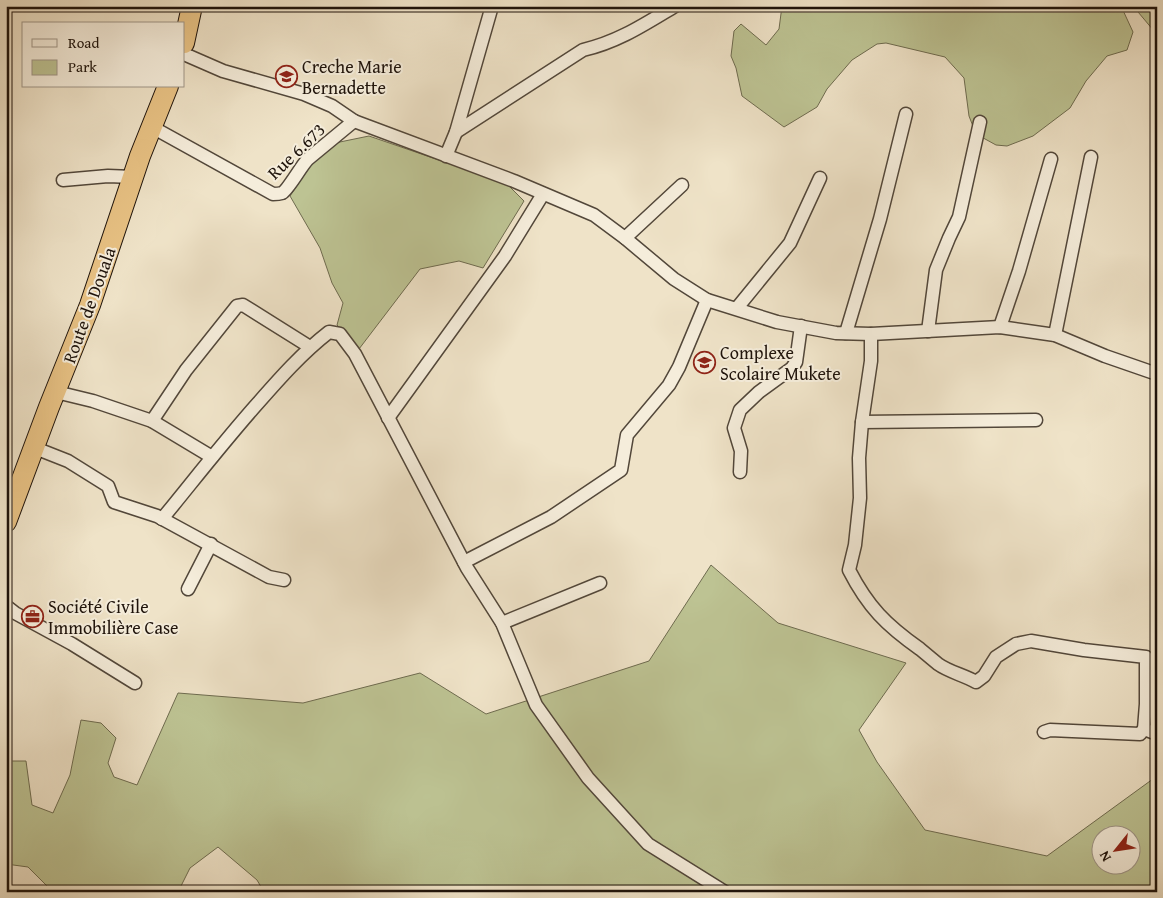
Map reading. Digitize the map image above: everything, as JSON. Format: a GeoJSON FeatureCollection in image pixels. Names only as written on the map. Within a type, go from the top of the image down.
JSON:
{"type":"FeatureCollection","features":[{"type":"Feature","properties":{"kind":"highway"},"geometry":{"type":"LineString","coordinates":[[185,38],[192,6]]}},
{"type":"Feature","properties":{"kind":"highway","name":"Route de Douala"},"geometry":{"type":"LineString","coordinates":[[6,522],[12,488],[35,448],[90,305],[133,177],[167,88]]}},
{"type":"Feature","properties":{"kind":"street"},"geometry":{"type":"LineString","coordinates":[[446,156],[456,132],[492,6]]}},
{"type":"Feature","properties":{"kind":"street"},"geometry":{"type":"LineString","coordinates":[[456,132],[583,50],[604,45],[625,36],[675,6]]}},
{"type":"Feature","properties":{"kind":"street","name":"Rue 6.673"},"geometry":{"type":"LineString","coordinates":[[152,127],[273,194],[280,194],[308,159],[354,121],[332,106],[304,94],[224,70],[185,54]]}},
{"type":"Feature","properties":{"kind":"street"},"geometry":{"type":"LineString","coordinates":[[846,333],[880,219],[906,114]]}},
{"type":"Feature","properties":{"kind":"street"},"geometry":{"type":"LineString","coordinates":[[354,121],[514,181],[594,215],[674,279],[707,300],[777,322],[836,333],[871,334],[1000,327],[1055,335],[1105,356],[1157,374]]}},
{"type":"Feature","properties":{"kind":"street"},"geometry":{"type":"LineString","coordinates":[[928,331],[936,270],[959,217],[980,122]]}},
{"type":"Feature","properties":{"kind":"street"},"geometry":{"type":"LineString","coordinates":[[1055,335],[1092,157]]}},
{"type":"Feature","properties":{"kind":"street"},"geometry":{"type":"LineString","coordinates":[[1000,327],[1019,271],[1051,159]]}},
{"type":"Feature","properties":{"kind":"street"},"geometry":{"type":"LineString","coordinates":[[63,180],[108,176],[133,177]]}},
{"type":"Feature","properties":{"kind":"street"},"geometry":{"type":"LineString","coordinates":[[737,308],[790,243],[820,178]]}},
{"type":"Feature","properties":{"kind":"street"},"geometry":{"type":"LineString","coordinates":[[625,238],[682,185]]}},
{"type":"Feature","properties":{"kind":"street"},"geometry":{"type":"LineString","coordinates":[[388,418],[505,256],[543,194]]}},
{"type":"Feature","properties":{"kind":"street"},"geometry":{"type":"LineString","coordinates":[[464,562],[551,517],[621,470],[627,435],[668,385],[679,367],[707,300]]}},
{"type":"Feature","properties":{"kind":"street"},"geometry":{"type":"LineString","coordinates":[[152,421],[186,370],[237,306],[243,305],[310,347]]}},
{"type":"Feature","properties":{"kind":"street"},"geometry":{"type":"LineString","coordinates":[[740,472],[741,451],[734,428],[740,410],[759,392],[792,368],[796,362],[801,326]]}},
{"type":"Feature","properties":{"kind":"street"},"geometry":{"type":"LineString","coordinates":[[162,518],[274,385],[310,347],[329,332],[340,334],[354,354],[464,562],[502,623],[536,705],[588,778],[648,844],[725,892]]}},
{"type":"Feature","properties":{"kind":"street"},"geometry":{"type":"LineString","coordinates":[[871,334],[871,361],[859,458],[860,498],[855,545],[849,570],[859,590],[882,619],[900,636],[939,665],[976,682],[984,676],[996,657],[1016,644],[1031,641],[1084,650],[1146,657],[1146,704],[1144,729],[1140,734],[1050,730],[1044,732]]}},
{"type":"Feature","properties":{"kind":"street"},"geometry":{"type":"LineString","coordinates":[[56,392],[93,401],[152,421],[212,457]]}},
{"type":"Feature","properties":{"kind":"street"},"geometry":{"type":"LineString","coordinates":[[862,422],[1036,420]]}},
{"type":"Feature","properties":{"kind":"street"},"geometry":{"type":"LineString","coordinates":[[35,448],[68,461],[108,486],[114,502],[162,518],[269,577],[284,580]]}},
{"type":"Feature","properties":{"kind":"street"},"geometry":{"type":"LineString","coordinates":[[188,589],[210,544]]}},
{"type":"Feature","properties":{"kind":"street"},"geometry":{"type":"LineString","coordinates":[[502,623],[600,583]]}},
{"type":"Feature","properties":{"kind":"street"},"geometry":{"type":"LineString","coordinates":[[6,606],[135,683]]}},
{"type":"Feature","properties":{"kind":"street"},"geometry":{"type":"LineString","coordinates":[[1144,729],[1157,734]]}},
{"type":"Feature","properties":{"kind":"green space"},"geometry":{"type":"Polygon","coordinates":[[[782,6],[918,6],[921,8],[925,6],[1121,6],[1133,32],[1127,50],[1107,56],[1086,81],[1070,108],[1033,136],[1007,146],[996,145],[976,134],[969,116],[964,78],[945,57],[886,43],[877,44],[852,60],[827,89],[817,107],[784,127],[742,96],[736,68],[731,56],[734,31],[741,24],[766,45],[779,29],[782,6]]]}},
{"type":"Feature","properties":{"kind":"green space"},"geometry":{"type":"Polygon","coordinates":[[[1133,6],[1157,6],[1157,33],[1154,31],[1133,6]]]}},
{"type":"Feature","properties":{"kind":"green space"},"geometry":{"type":"Polygon","coordinates":[[[369,136],[506,183],[524,201],[483,268],[459,261],[420,269],[359,349],[337,325],[343,303],[332,283],[320,248],[290,196],[312,163],[335,143],[369,136]]]}},
{"type":"Feature","properties":{"kind":"green space"},"geometry":{"type":"Polygon","coordinates":[[[711,565],[778,623],[906,663],[859,730],[877,762],[925,830],[1047,856],[1157,776],[1157,892],[264,892],[257,880],[218,847],[190,868],[178,892],[53,892],[28,867],[6,864],[6,761],[26,761],[32,805],[53,813],[70,775],[81,720],[101,723],[116,738],[108,763],[114,777],[137,785],[178,693],[303,703],[420,673],[486,714],[649,661],[711,565]]]}},
{"type":"Feature","properties":{"kind":"place","name":"Creche Marie Bernadette"},"geometry":{"type":"Point","coordinates":[286,76]}},
{"type":"Feature","properties":{"kind":"place","name":"Complexe Scolaire Mukete"},"geometry":{"type":"Point","coordinates":[704,362]}},
{"type":"Feature","properties":{"kind":"place","name":"Société Civile Immobilière Case"},"geometry":{"type":"Point","coordinates":[32,616]}}]}
